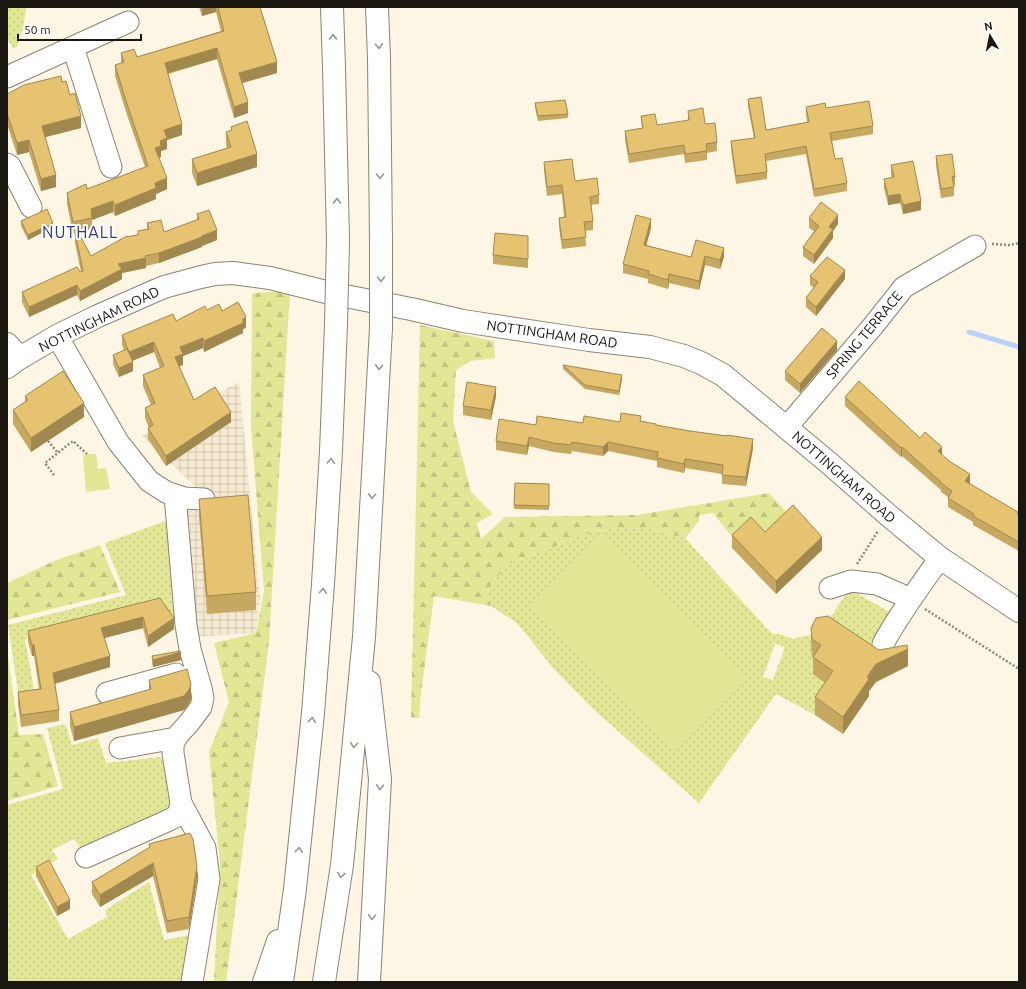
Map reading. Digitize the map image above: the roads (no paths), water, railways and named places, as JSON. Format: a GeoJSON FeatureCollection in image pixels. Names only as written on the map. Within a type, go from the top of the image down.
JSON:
{"type":"FeatureCollection","features":[{"type":"Feature","properties":{"kind":"main road"},"geometry":{"type":"LineString","coordinates":[[282,982],[295,889],[313,713],[324,584],[331,451],[338,240],[332,7]]}},
{"type":"Feature","properties":{"kind":"main road"},"geometry":{"type":"LineString","coordinates":[[324,982],[342,865],[364,637],[381,328],[380,58],[377,7]]}},
{"type":"Feature","properties":{"kind":"main road","name":"NOTTINGHAM ROAD"},"geometry":{"type":"LineString","coordinates":[[11,357],[164,287],[214,274],[233,273],[270,278],[463,321],[650,348],[684,356],[701,363],[723,376],[829,463],[940,558],[1019,611]]}},
{"type":"Feature","properties":{"kind":"main road"},"geometry":{"type":"LineString","coordinates":[[364,637],[380,779],[369,982]]}},
{"type":"Feature","properties":{"kind":"main road"},"geometry":{"type":"LineString","coordinates":[[264,982],[295,889]]}},
{"type":"Feature","properties":{"kind":"street"},"geometry":{"type":"LineString","coordinates":[[7,77],[128,22]]}},
{"type":"Feature","properties":{"kind":"street"},"geometry":{"type":"LineString","coordinates":[[73,47],[110,167]]}},
{"type":"Feature","properties":{"kind":"street"},"geometry":{"type":"LineString","coordinates":[[7,164],[10,166],[31,208]]}},
{"type":"Feature","properties":{"kind":"street","name":"SPRING TERRACE"},"geometry":{"type":"LineString","coordinates":[[786,428],[873,326],[904,287],[975,246]]}},
{"type":"Feature","properties":{"kind":"street"},"geometry":{"type":"LineString","coordinates":[[57,336],[118,442],[149,481],[166,492],[184,498],[204,499]]}},
{"type":"Feature","properties":{"kind":"street"},"geometry":{"type":"LineString","coordinates":[[175,495],[186,625],[190,649],[203,698],[201,707],[178,735],[173,744],[173,753],[181,803],[205,848],[209,879],[192,982]]}},
{"type":"Feature","properties":{"kind":"street"},"geometry":{"type":"LineString","coordinates":[[883,644],[911,599],[940,558]]}},
{"type":"Feature","properties":{"kind":"street"},"geometry":{"type":"LineString","coordinates":[[830,588],[851,581],[877,584],[911,599]]}},
{"type":"Feature","properties":{"kind":"street"},"geometry":{"type":"LineString","coordinates":[[107,693],[196,668]]}},
{"type":"Feature","properties":{"kind":"street"},"geometry":{"type":"LineString","coordinates":[[120,748],[176,738]]}},
{"type":"Feature","properties":{"kind":"street"},"geometry":{"type":"LineString","coordinates":[[86,857],[175,817],[181,803]]}},
{"type":"Feature","properties":{"kind":"waterway"},"geometry":{"type":"LineString","coordinates":[[969,332],[1019,347]]}},
{"type":"Feature","properties":{"kind":"district","name":"NUTHALL"},"geometry":{"type":"Point","coordinates":[80,232]}}]}
